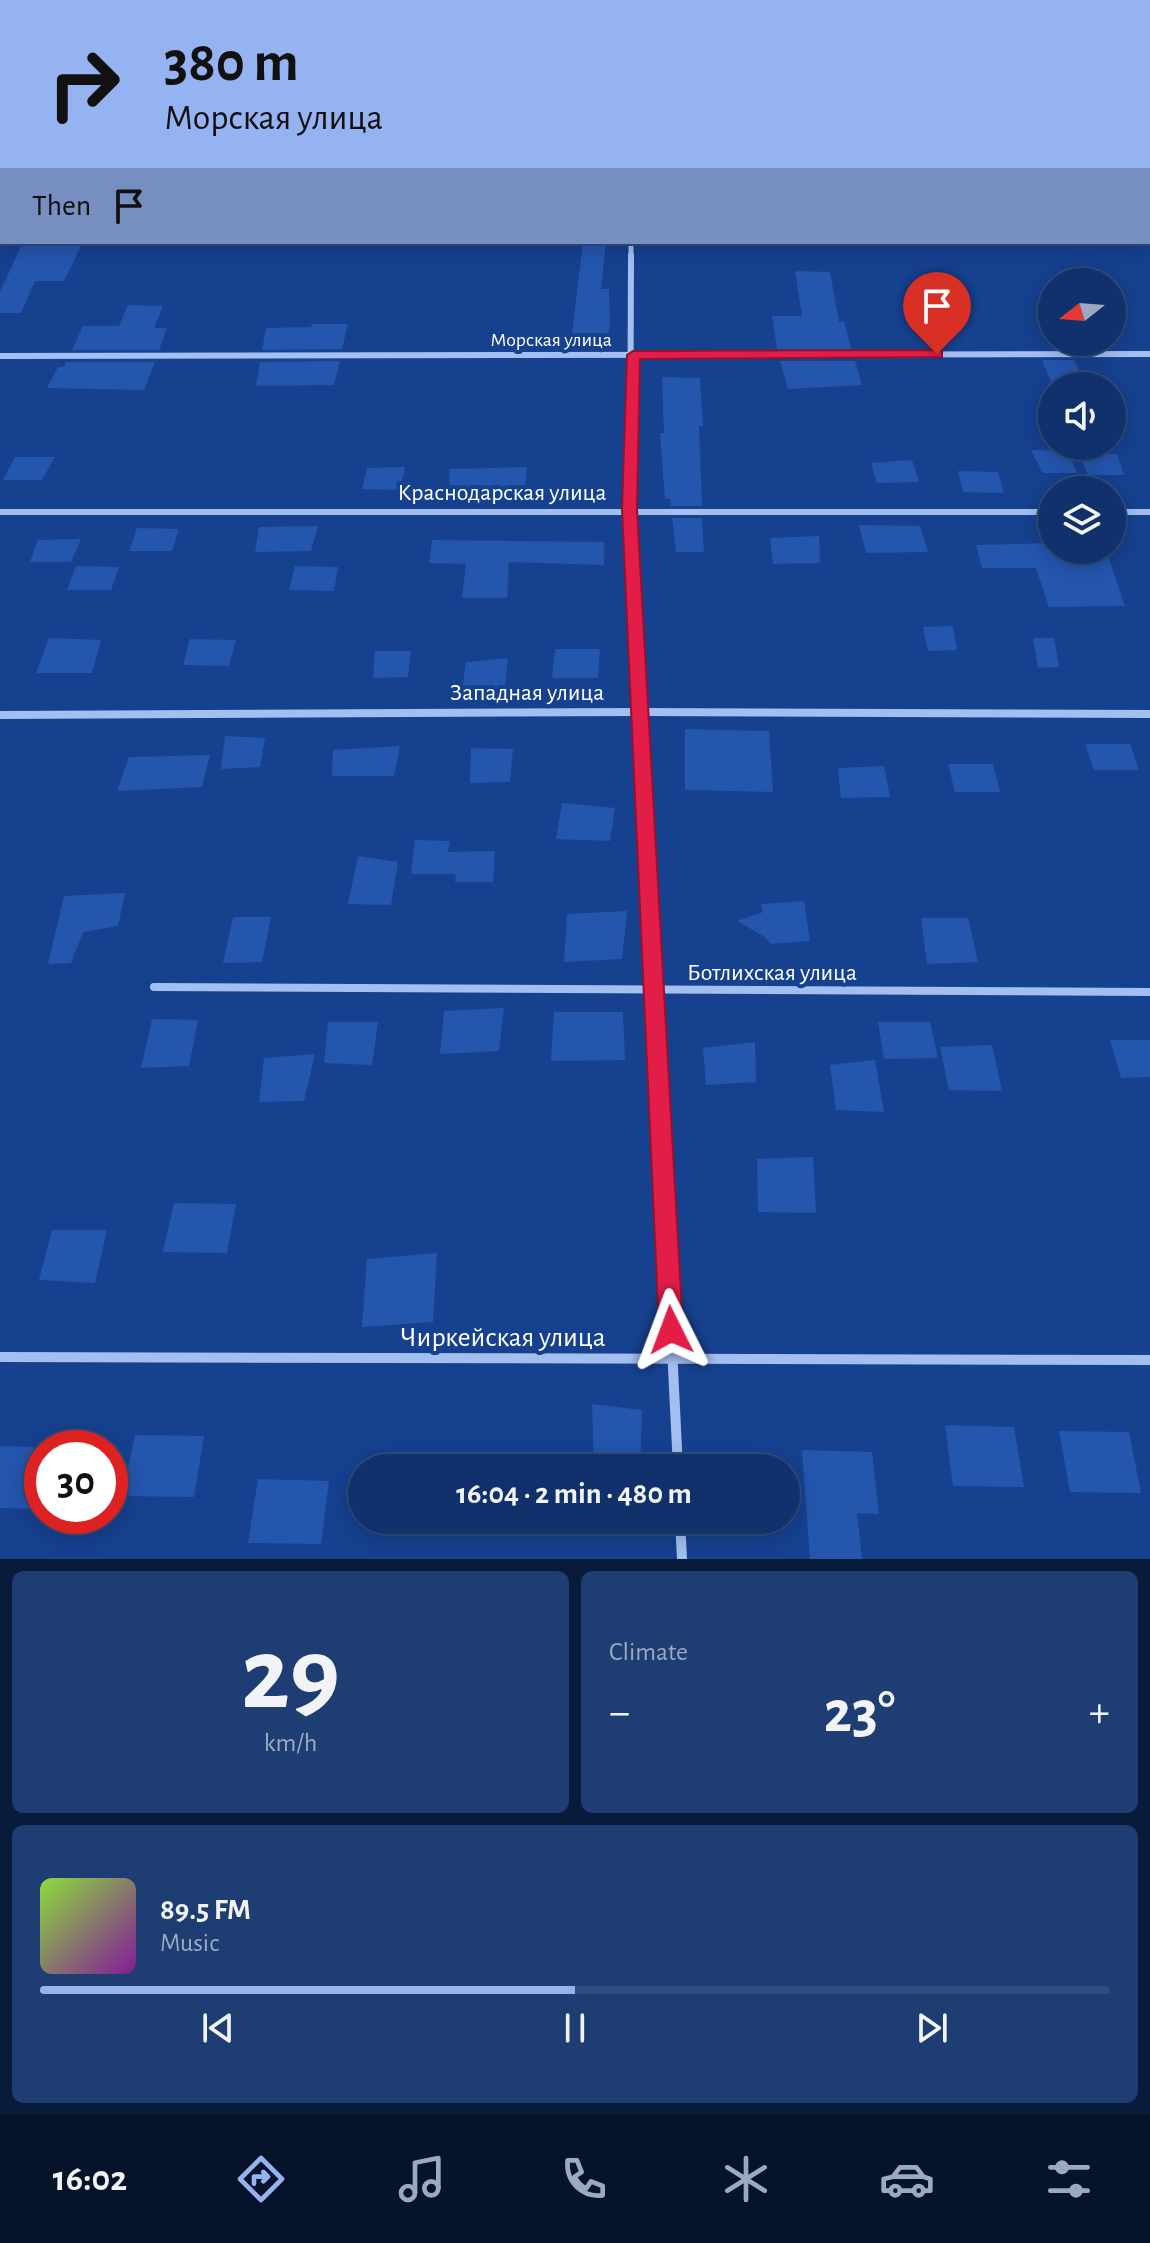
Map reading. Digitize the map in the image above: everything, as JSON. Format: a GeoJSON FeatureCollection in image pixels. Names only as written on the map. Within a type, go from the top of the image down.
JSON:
{"type":"FeatureCollection","features":[{"type":"Feature","properties":{"kind":"street"},"geometry":{"type":"LineString","coordinates":[[631,244],[630,509],[677,1454]]}},
{"type":"Feature","properties":{"kind":"street","name":"Морская улица"},"geometry":{"type":"LineString","coordinates":[[0,356],[1150,354]]}},
{"type":"Feature","properties":{"kind":"street","name":"Краснодарская улица"},"geometry":{"type":"LineString","coordinates":[[0,512],[630,509],[1038,512]]}},
{"type":"Feature","properties":{"kind":"street"},"geometry":{"type":"LineString","coordinates":[[1126,512],[1150,512]]}},
{"type":"Feature","properties":{"kind":"street","name":"Западная улица"},"geometry":{"type":"LineString","coordinates":[[0,715],[639,712],[1150,714]]}},
{"type":"Feature","properties":{"kind":"street","name":"Ботлихская улица"},"geometry":{"type":"LineString","coordinates":[[154,987],[655,992],[1150,992]]}},
{"type":"Feature","properties":{"kind":"street","name":"Чиркейская улица"},"geometry":{"type":"LineString","coordinates":[[0,1357],[1150,1360]]}},
{"type":"Feature","properties":{"kind":"street"},"geometry":{"type":"LineString","coordinates":[[681,1534],[682,1559]]}},
{"type":"Feature","properties":{"kind":"building"},"geometry":{"type":"Polygon","coordinates":[[[22,244],[82,244],[64,281],[35,281],[21,313],[0,313],[0,292],[22,244]]]}},
{"type":"Feature","properties":{"kind":"building"},"geometry":{"type":"Polygon","coordinates":[[[583,244],[606,244],[601,289],[609,289],[610,325],[606,343],[571,343],[583,244]]]}},
{"type":"Feature","properties":{"kind":"building"},"geometry":{"type":"Polygon","coordinates":[[[795,271],[830,272],[839,322],[844,321],[851,349],[777,349],[772,316],[802,316],[795,271]]]}},
{"type":"Feature","properties":{"kind":"building"},"geometry":{"type":"Polygon","coordinates":[[[128,305],[163,306],[154,328],[167,328],[159,350],[72,350],[83,326],[119,326],[128,305]]]}},
{"type":"Feature","properties":{"kind":"building"},"geometry":{"type":"Polygon","coordinates":[[[312,324],[348,324],[342,349],[262,350],[266,328],[311,327],[312,324]]]}},
{"type":"Feature","properties":{"kind":"building"},"geometry":{"type":"Polygon","coordinates":[[[1042,360],[1074,360],[1080,372],[1047,372],[1042,360]]]}},
{"type":"Feature","properties":{"kind":"building"},"geometry":{"type":"Polygon","coordinates":[[[340,361],[334,385],[256,386],[260,362],[340,361]]]}},
{"type":"Feature","properties":{"kind":"building"},"geometry":{"type":"Polygon","coordinates":[[[780,361],[855,361],[862,385],[788,389],[780,361]]]}},
{"type":"Feature","properties":{"kind":"building"},"geometry":{"type":"Polygon","coordinates":[[[66,362],[155,362],[144,390],[47,388],[58,367],[64,367],[66,362]]]}},
{"type":"Feature","properties":{"kind":"building"},"geometry":{"type":"Polygon","coordinates":[[[662,377],[700,378],[702,506],[671,506],[670,499],[665,499],[660,433],[664,433],[662,377]]]}},
{"type":"Feature","properties":{"kind":"building"},"geometry":{"type":"Polygon","coordinates":[[[1031,450],[1038,450],[1038,460],[1072,460],[1077,473],[1043,473],[1031,450]]]}},
{"type":"Feature","properties":{"kind":"building"},"geometry":{"type":"Polygon","coordinates":[[[15,457],[55,457],[42,480],[3,480],[15,457]]]}},
{"type":"Feature","properties":{"kind":"building"},"geometry":{"type":"Polygon","coordinates":[[[912,460],[919,482],[877,483],[871,463],[912,460]]]}},
{"type":"Feature","properties":{"kind":"building"},"geometry":{"type":"Polygon","coordinates":[[[1082,460],[1119,460],[1124,475],[1088,475],[1082,460]]]}},
{"type":"Feature","properties":{"kind":"building"},"geometry":{"type":"Polygon","coordinates":[[[405,467],[400,490],[362,489],[367,468],[405,467]]]}},
{"type":"Feature","properties":{"kind":"building"},"geometry":{"type":"Polygon","coordinates":[[[527,467],[525,488],[450,488],[449,469],[527,467]]]}},
{"type":"Feature","properties":{"kind":"building"},"geometry":{"type":"Polygon","coordinates":[[[958,471],[998,472],[1004,493],[963,492],[958,471]]]}},
{"type":"Feature","properties":{"kind":"building"},"geometry":{"type":"Polygon","coordinates":[[[672,518],[702,518],[704,552],[676,552],[672,518]]]}},
{"type":"Feature","properties":{"kind":"building"},"geometry":{"type":"Polygon","coordinates":[[[859,525],[920,526],[928,552],[866,553],[859,525]]]}},
{"type":"Feature","properties":{"kind":"building"},"geometry":{"type":"Polygon","coordinates":[[[318,526],[311,551],[255,552],[259,527],[318,526]]]}},
{"type":"Feature","properties":{"kind":"building"},"geometry":{"type":"Polygon","coordinates":[[[137,528],[179,529],[172,551],[129,551],[137,528]]]}},
{"type":"Feature","properties":{"kind":"building"},"geometry":{"type":"Polygon","coordinates":[[[819,536],[820,563],[773,564],[770,538],[819,536]]]}},
{"type":"Feature","properties":{"kind":"building"},"geometry":{"type":"Polygon","coordinates":[[[81,539],[71,562],[30,562],[38,540],[81,539]]]}},
{"type":"Feature","properties":{"kind":"building"},"geometry":{"type":"Polygon","coordinates":[[[432,540],[604,542],[604,565],[509,562],[507,598],[462,598],[466,564],[429,563],[432,540]]]}},
{"type":"Feature","properties":{"kind":"building"},"geometry":{"type":"Polygon","coordinates":[[[1038,543],[1038,564],[1111,564],[1125,606],[1049,607],[1036,568],[982,568],[976,545],[1038,543]]]}},
{"type":"Feature","properties":{"kind":"building"},"geometry":{"type":"Polygon","coordinates":[[[76,566],[119,567],[111,590],[67,590],[76,566]]]}},
{"type":"Feature","properties":{"kind":"building"},"geometry":{"type":"Polygon","coordinates":[[[295,566],[338,567],[334,591],[289,590],[295,566]]]}},
{"type":"Feature","properties":{"kind":"building"},"geometry":{"type":"Polygon","coordinates":[[[953,626],[957,650],[928,651],[923,627],[953,626]]]}},
{"type":"Feature","properties":{"kind":"building"},"geometry":{"type":"Polygon","coordinates":[[[49,638],[101,640],[92,673],[36,673],[49,638]]]}},
{"type":"Feature","properties":{"kind":"building"},"geometry":{"type":"Polygon","coordinates":[[[1033,638],[1054,638],[1059,667],[1038,668],[1033,638]]]}},
{"type":"Feature","properties":{"kind":"building"},"geometry":{"type":"Polygon","coordinates":[[[190,639],[236,640],[229,666],[183,665],[190,639]]]}},
{"type":"Feature","properties":{"kind":"building"},"geometry":{"type":"Polygon","coordinates":[[[555,649],[600,649],[598,678],[552,678],[555,649]]]}},
{"type":"Feature","properties":{"kind":"building"},"geometry":{"type":"Polygon","coordinates":[[[375,651],[411,651],[408,677],[373,678],[375,651]]]}},
{"type":"Feature","properties":{"kind":"building"},"geometry":{"type":"Polygon","coordinates":[[[508,658],[505,688],[462,690],[466,662],[508,658]]]}},
{"type":"Feature","properties":{"kind":"building"},"geometry":{"type":"Polygon","coordinates":[[[685,729],[769,731],[773,792],[685,790],[685,729]]]}},
{"type":"Feature","properties":{"kind":"building"},"geometry":{"type":"Polygon","coordinates":[[[225,736],[265,738],[260,767],[221,769],[225,736]]]}},
{"type":"Feature","properties":{"kind":"building"},"geometry":{"type":"Polygon","coordinates":[[[1085,744],[1130,744],[1139,770],[1094,770],[1085,744]]]}},
{"type":"Feature","properties":{"kind":"building"},"geometry":{"type":"Polygon","coordinates":[[[400,746],[394,776],[332,776],[333,750],[400,746]]]}},
{"type":"Feature","properties":{"kind":"building"},"geometry":{"type":"Polygon","coordinates":[[[471,748],[513,749],[510,782],[470,783],[471,748]]]}},
{"type":"Feature","properties":{"kind":"building"},"geometry":{"type":"Polygon","coordinates":[[[210,755],[202,787],[117,791],[129,757],[210,755]]]}},
{"type":"Feature","properties":{"kind":"building"},"geometry":{"type":"Polygon","coordinates":[[[948,764],[993,764],[1000,792],[955,792],[948,764]]]}},
{"type":"Feature","properties":{"kind":"building"},"geometry":{"type":"Polygon","coordinates":[[[884,766],[890,797],[841,798],[838,768],[884,766]]]}},
{"type":"Feature","properties":{"kind":"building"},"geometry":{"type":"Polygon","coordinates":[[[562,803],[615,808],[610,841],[556,839],[562,803]]]}},
{"type":"Feature","properties":{"kind":"building"},"geometry":{"type":"Polygon","coordinates":[[[415,840],[450,841],[448,852],[495,851],[493,882],[455,882],[456,874],[411,874],[415,840]]]}},
{"type":"Feature","properties":{"kind":"building"},"geometry":{"type":"Polygon","coordinates":[[[358,856],[398,862],[391,905],[348,904],[358,856]]]}},
{"type":"Feature","properties":{"kind":"building"},"geometry":{"type":"Polygon","coordinates":[[[125,893],[118,926],[83,932],[71,963],[48,964],[64,896],[125,893]]]}},
{"type":"Feature","properties":{"kind":"building"},"geometry":{"type":"Polygon","coordinates":[[[804,901],[810,941],[770,944],[765,937],[737,921],[763,912],[761,904],[804,901]]]}},
{"type":"Feature","properties":{"kind":"building"},"geometry":{"type":"Polygon","coordinates":[[[627,911],[622,959],[564,962],[567,914],[627,911]]]}},
{"type":"Feature","properties":{"kind":"building"},"geometry":{"type":"Polygon","coordinates":[[[233,917],[271,917],[262,962],[223,963],[233,917]]]}},
{"type":"Feature","properties":{"kind":"building"},"geometry":{"type":"Polygon","coordinates":[[[921,918],[968,918],[978,962],[927,964],[921,918]]]}},
{"type":"Feature","properties":{"kind":"building"},"geometry":{"type":"Polygon","coordinates":[[[504,1008],[499,1051],[440,1054],[444,1011],[504,1008]]]}},
{"type":"Feature","properties":{"kind":"building"},"geometry":{"type":"Polygon","coordinates":[[[554,1012],[623,1012],[625,1060],[551,1061],[554,1012]]]}},
{"type":"Feature","properties":{"kind":"building"},"geometry":{"type":"Polygon","coordinates":[[[152,1019],[198,1020],[189,1066],[141,1068],[152,1019]]]}},
{"type":"Feature","properties":{"kind":"building"},"geometry":{"type":"Polygon","coordinates":[[[328,1022],[378,1022],[372,1065],[324,1063],[328,1022]]]}},
{"type":"Feature","properties":{"kind":"building"},"geometry":{"type":"Polygon","coordinates":[[[878,1022],[930,1022],[938,1058],[884,1059],[878,1022]]]}},
{"type":"Feature","properties":{"kind":"building"},"geometry":{"type":"Polygon","coordinates":[[[1110,1040],[1150,1040],[1150,1077],[1121,1078],[1110,1040]]]}},
{"type":"Feature","properties":{"kind":"building"},"geometry":{"type":"Polygon","coordinates":[[[755,1042],[756,1082],[706,1085],[703,1048],[755,1042]]]}},
{"type":"Feature","properties":{"kind":"building"},"geometry":{"type":"Polygon","coordinates":[[[992,1045],[1002,1091],[949,1090],[940,1047],[992,1045]]]}},
{"type":"Feature","properties":{"kind":"building"},"geometry":{"type":"Polygon","coordinates":[[[315,1054],[304,1101],[259,1102],[264,1058],[315,1054]]]}},
{"type":"Feature","properties":{"kind":"building"},"geometry":{"type":"Polygon","coordinates":[[[875,1060],[884,1112],[836,1110],[830,1065],[875,1060]]]}},
{"type":"Feature","properties":{"kind":"building"},"geometry":{"type":"Polygon","coordinates":[[[813,1157],[816,1213],[758,1212],[757,1159],[813,1157]]]}},
{"type":"Feature","properties":{"kind":"building"},"geometry":{"type":"Polygon","coordinates":[[[174,1203],[236,1204],[227,1253],[163,1252],[174,1203]]]}},
{"type":"Feature","properties":{"kind":"building"},"geometry":{"type":"Polygon","coordinates":[[[52,1230],[107,1230],[95,1283],[39,1280],[52,1230]]]}},
{"type":"Feature","properties":{"kind":"building"},"geometry":{"type":"Polygon","coordinates":[[[437,1253],[433,1322],[362,1327],[367,1259],[437,1253]]]}},
{"type":"Feature","properties":{"kind":"building"},"geometry":{"type":"Polygon","coordinates":[[[592,1404],[642,1410],[640,1454],[594,1454],[592,1404]]]}},
{"type":"Feature","properties":{"kind":"building"},"geometry":{"type":"Polygon","coordinates":[[[945,1425],[1014,1427],[1024,1487],[953,1486],[945,1425]]]}},
{"type":"Feature","properties":{"kind":"building"},"geometry":{"type":"Polygon","coordinates":[[[1059,1431],[1129,1432],[1141,1493],[1070,1492],[1059,1431]]]}},
{"type":"Feature","properties":{"kind":"building"},"geometry":{"type":"Polygon","coordinates":[[[135,1435],[204,1436],[194,1497],[128,1496],[128,1468],[135,1435]]]}},
{"type":"Feature","properties":{"kind":"building"},"geometry":{"type":"Polygon","coordinates":[[[0,1446],[24,1447],[24,1509],[0,1508],[0,1446]]]}},
{"type":"Feature","properties":{"kind":"building"},"geometry":{"type":"Polygon","coordinates":[[[802,1450],[872,1452],[879,1514],[857,1513],[862,1559],[810,1559],[802,1450]]]}},
{"type":"Feature","properties":{"kind":"building"},"geometry":{"type":"Polygon","coordinates":[[[258,1479],[329,1481],[321,1544],[248,1543],[258,1479]]]}},
{"type":"Feature","properties":{"kind":"route"},"geometry":{"type":"LineString","coordinates":[[671,1330],[630,509],[633,355],[937,354]]}}]}
